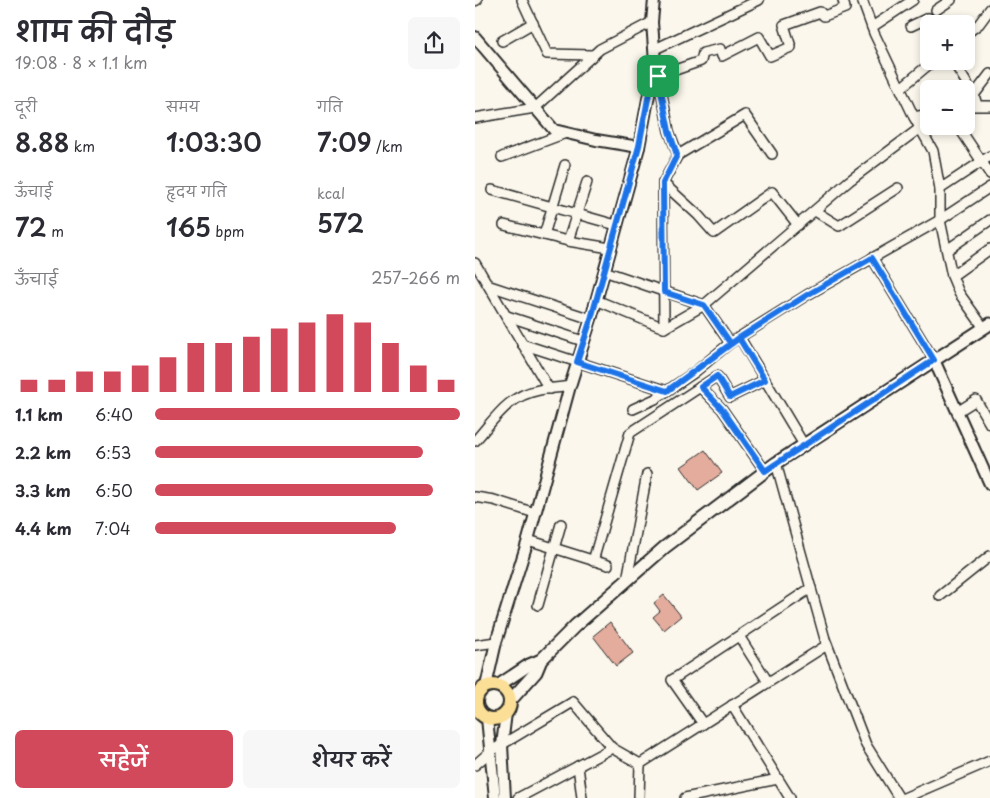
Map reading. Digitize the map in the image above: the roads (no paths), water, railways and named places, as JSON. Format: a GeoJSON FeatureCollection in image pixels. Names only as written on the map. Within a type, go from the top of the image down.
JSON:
{"type":"FeatureCollection","features":[{"type":"Feature","properties":{"kind":"main road"},"geometry":{"type":"LineString","coordinates":[[510,701],[536,672],[541,660],[575,626],[665,547],[776,463],[987,326]]}},
{"type":"Feature","properties":{"kind":"main road"},"geometry":{"type":"LineString","coordinates":[[499,685],[509,694],[509,708],[501,717],[487,718],[476,710],[477,696],[480,690],[486,686],[499,685],[529,664],[541,660]]}},
{"type":"Feature","properties":{"kind":"street"},"geometry":{"type":"LineString","coordinates":[[522,0],[547,54],[593,55]]}},
{"type":"Feature","properties":{"kind":"street"},"geometry":{"type":"LineString","coordinates":[[486,686],[496,642],[528,540],[639,146],[655,62],[652,22],[654,0]]}},
{"type":"Feature","properties":{"kind":"street"},"geometry":{"type":"LineString","coordinates":[[655,49],[745,3],[759,0]]}},
{"type":"Feature","properties":{"kind":"street"},"geometry":{"type":"LineString","coordinates":[[658,76],[701,61],[703,54],[719,49],[722,56],[759,37],[770,56],[791,46],[784,25],[820,12],[824,16],[845,8],[843,0]]}},
{"type":"Feature","properties":{"kind":"street"},"geometry":{"type":"LineString","coordinates":[[872,27],[913,0]]}},
{"type":"Feature","properties":{"kind":"street"},"geometry":{"type":"LineString","coordinates":[[936,10],[951,0]]}},
{"type":"Feature","properties":{"kind":"street"},"geometry":{"type":"LineString","coordinates":[[664,328],[704,305],[849,181],[920,128],[872,27],[866,2]]}},
{"type":"Feature","properties":{"kind":"street"},"geometry":{"type":"LineString","coordinates":[[975,27],[990,9]]}},
{"type":"Feature","properties":{"kind":"street"},"geometry":{"type":"LineString","coordinates":[[475,118],[535,108],[600,49],[652,22]]}},
{"type":"Feature","properties":{"kind":"street"},"geometry":{"type":"LineString","coordinates":[[911,26],[920,22]]}},
{"type":"Feature","properties":{"kind":"street"},"geometry":{"type":"LineString","coordinates":[[502,42],[533,23]]}},
{"type":"Feature","properties":{"kind":"street"},"geometry":{"type":"LineString","coordinates":[[475,37],[554,130],[596,140],[639,146]]}},
{"type":"Feature","properties":{"kind":"street"},"geometry":{"type":"LineString","coordinates":[[655,62],[669,131],[677,155]]}},
{"type":"Feature","properties":{"kind":"street"},"geometry":{"type":"LineString","coordinates":[[901,88],[922,70]]}},
{"type":"Feature","properties":{"kind":"street"},"geometry":{"type":"LineString","coordinates":[[975,94],[990,74]]}},
{"type":"Feature","properties":{"kind":"street"},"geometry":{"type":"LineString","coordinates":[[975,98],[977,105],[990,106]]}},
{"type":"Feature","properties":{"kind":"street"},"geometry":{"type":"LineString","coordinates":[[664,328],[663,183],[677,155],[745,115],[772,154]]}},
{"type":"Feature","properties":{"kind":"street"},"geometry":{"type":"LineString","coordinates":[[914,117],[920,116]]}},
{"type":"Feature","properties":{"kind":"street"},"geometry":{"type":"LineString","coordinates":[[502,157],[566,133]]}},
{"type":"Feature","properties":{"kind":"street"},"geometry":{"type":"LineString","coordinates":[[924,135],[933,151],[940,189],[940,220],[951,276],[959,293],[987,326]]}},
{"type":"Feature","properties":{"kind":"street"},"geometry":{"type":"LineString","coordinates":[[965,135],[990,174]]}},
{"type":"Feature","properties":{"kind":"street"},"geometry":{"type":"LineString","coordinates":[[940,189],[990,156]]}},
{"type":"Feature","properties":{"kind":"street"},"geometry":{"type":"LineString","coordinates":[[544,235],[565,165]]}},
{"type":"Feature","properties":{"kind":"street"},"geometry":{"type":"LineString","coordinates":[[568,241],[587,182]]}},
{"type":"Feature","properties":{"kind":"street"},"geometry":{"type":"LineString","coordinates":[[663,183],[698,215],[714,233],[771,192],[798,225]]}},
{"type":"Feature","properties":{"kind":"street"},"geometry":{"type":"LineString","coordinates":[[633,409],[655,399],[695,372],[739,338],[807,295],[940,220],[990,187]]}},
{"type":"Feature","properties":{"kind":"street"},"geometry":{"type":"LineString","coordinates":[[815,211],[839,226],[898,188]]}},
{"type":"Feature","properties":{"kind":"street"},"geometry":{"type":"LineString","coordinates":[[492,190],[617,226]]}},
{"type":"Feature","properties":{"kind":"street"},"geometry":{"type":"LineString","coordinates":[[947,250],[990,220]]}},
{"type":"Feature","properties":{"kind":"street"},"geometry":{"type":"LineString","coordinates":[[504,225],[568,241],[610,248]]}},
{"type":"Feature","properties":{"kind":"street"},"geometry":{"type":"LineString","coordinates":[[951,276],[990,249]]}},
{"type":"Feature","properties":{"kind":"street"},"geometry":{"type":"LineString","coordinates":[[872,258],[934,360],[990,484]]}},
{"type":"Feature","properties":{"kind":"street"},"geometry":{"type":"LineString","coordinates":[[475,262],[549,389]]}},
{"type":"Feature","properties":{"kind":"street"},"geometry":{"type":"LineString","coordinates":[[604,271],[704,305],[731,344]]}},
{"type":"Feature","properties":{"kind":"street"},"geometry":{"type":"LineString","coordinates":[[490,286],[591,319]]}},
{"type":"Feature","properties":{"kind":"street"},"geometry":{"type":"LineString","coordinates":[[596,300],[664,328]]}},
{"type":"Feature","properties":{"kind":"street"},"geometry":{"type":"LineString","coordinates":[[507,316],[583,341]]}},
{"type":"Feature","properties":{"kind":"street"},"geometry":{"type":"LineString","coordinates":[[739,338],[804,445]]}},
{"type":"Feature","properties":{"kind":"street"},"geometry":{"type":"LineString","coordinates":[[523,344],[667,391]]}},
{"type":"Feature","properties":{"kind":"street"},"geometry":{"type":"LineString","coordinates":[[593,561],[630,433],[717,376],[730,397],[765,380]]}},
{"type":"Feature","properties":{"kind":"street"},"geometry":{"type":"LineString","coordinates":[[475,441],[509,402],[524,394],[539,390],[570,386]]}},
{"type":"Feature","properties":{"kind":"street"},"geometry":{"type":"LineString","coordinates":[[701,387],[722,409],[765,471]]}},
{"type":"Feature","properties":{"kind":"street"},"geometry":{"type":"LineString","coordinates":[[957,412],[976,400],[990,424]]}},
{"type":"Feature","properties":{"kind":"street"},"geometry":{"type":"LineString","coordinates":[[776,463],[827,644],[866,745],[899,798]]}},
{"type":"Feature","properties":{"kind":"street"},"geometry":{"type":"LineString","coordinates":[[627,580],[647,474]]}},
{"type":"Feature","properties":{"kind":"street"},"geometry":{"type":"LineString","coordinates":[[475,497],[494,500],[535,513]]}},
{"type":"Feature","properties":{"kind":"street"},"geometry":{"type":"LineString","coordinates":[[537,605],[561,524]]}},
{"type":"Feature","properties":{"kind":"street"},"geometry":{"type":"LineString","coordinates":[[528,540],[608,565]]}},
{"type":"Feature","properties":{"kind":"street"},"geometry":{"type":"LineString","coordinates":[[940,596],[990,556]]}},
{"type":"Feature","properties":{"kind":"street"},"geometry":{"type":"LineString","coordinates":[[703,724],[672,680],[811,588]]}},
{"type":"Feature","properties":{"kind":"street"},"geometry":{"type":"LineString","coordinates":[[739,636],[768,682]]}},
{"type":"Feature","properties":{"kind":"street"},"geometry":{"type":"LineString","coordinates":[[475,645],[496,642]]}},
{"type":"Feature","properties":{"kind":"street"},"geometry":{"type":"LineString","coordinates":[[640,764],[827,644]]}},
{"type":"Feature","properties":{"kind":"street"},"geometry":{"type":"LineString","coordinates":[[475,765],[491,751],[573,702],[611,748],[640,764]]}},
{"type":"Feature","properties":{"kind":"street"},"geometry":{"type":"LineString","coordinates":[[732,705],[789,798]]}},
{"type":"Feature","properties":{"kind":"street"},"geometry":{"type":"LineString","coordinates":[[505,798],[502,746],[506,713]]}},
{"type":"Feature","properties":{"kind":"street"},"geometry":{"type":"LineString","coordinates":[[487,718],[495,798]]}},
{"type":"Feature","properties":{"kind":"street"},"geometry":{"type":"LineString","coordinates":[[518,798],[611,748]]}},
{"type":"Feature","properties":{"kind":"street"},"geometry":{"type":"LineString","coordinates":[[904,798],[990,761]]}},
{"type":"Feature","properties":{"kind":"street"},"geometry":{"type":"LineString","coordinates":[[639,798],[640,764]]}},
{"type":"Feature","properties":{"kind":"street"},"geometry":{"type":"LineString","coordinates":[[578,766],[582,798]]}},
{"type":"Feature","properties":{"kind":"street"},"geometry":{"type":"LineString","coordinates":[[685,798],[778,779]]}}]}
